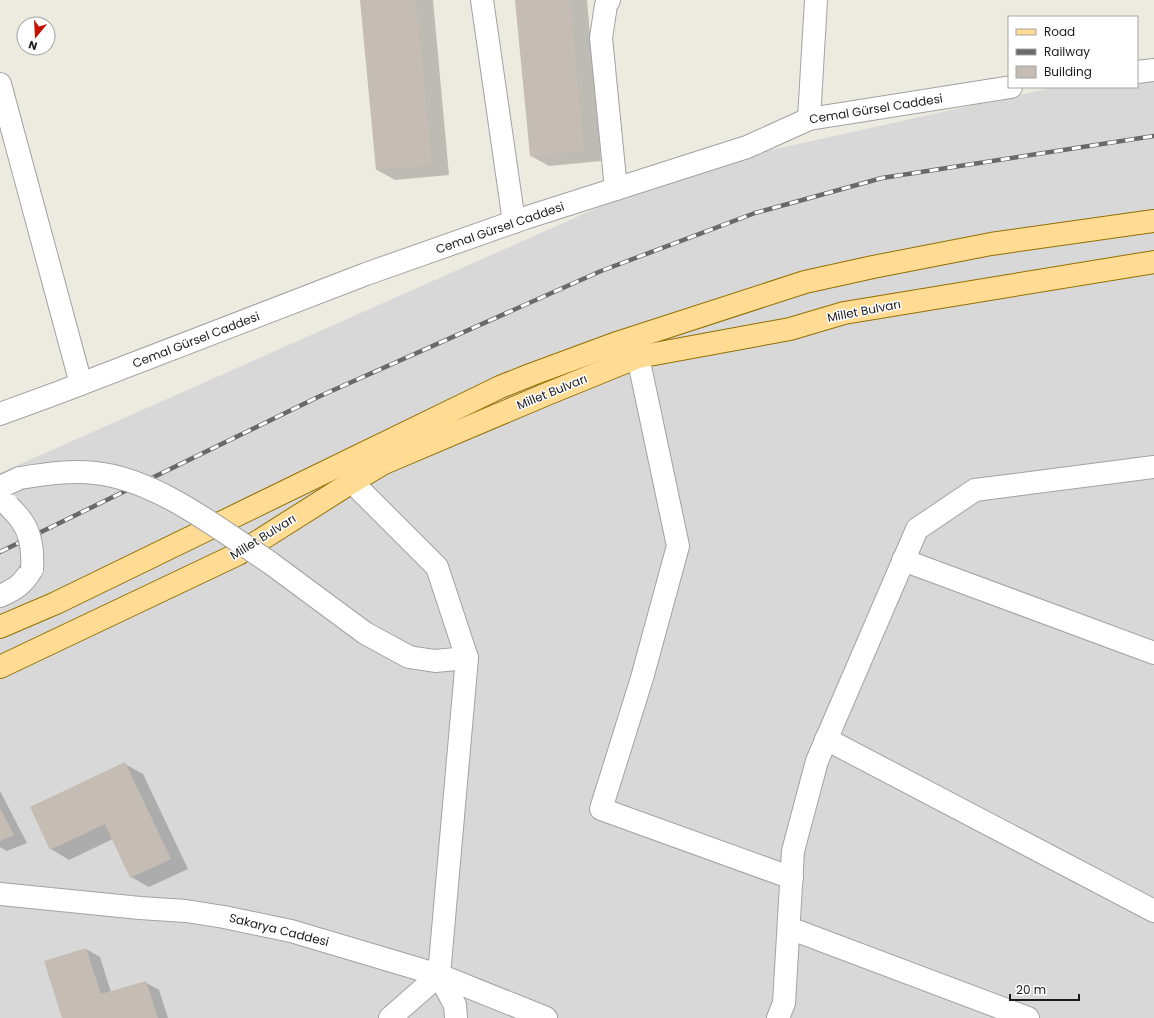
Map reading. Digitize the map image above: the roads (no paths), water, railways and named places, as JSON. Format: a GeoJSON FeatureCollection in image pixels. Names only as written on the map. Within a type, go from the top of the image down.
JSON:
{"type":"FeatureCollection","features":[{"type":"Feature","properties":{"kind":"main road","name":"Millet Bulvarı"},"geometry":{"type":"LineString","coordinates":[[0,627],[77,593],[500,388],[530,375],[614,344],[805,282],[839,274],[991,244],[1154,221]]}},
{"type":"Feature","properties":{"kind":"main road","name":"Millet Bulvarı"},"geometry":{"type":"LineString","coordinates":[[0,667],[238,554],[384,463],[638,357],[790,329],[844,313],[1154,262]]}},
{"type":"Feature","properties":{"kind":"street"},"geometry":{"type":"LineString","coordinates":[[482,0],[514,222]]}},
{"type":"Feature","properties":{"kind":"street"},"geometry":{"type":"LineString","coordinates":[[608,0],[601,38],[616,189]]}},
{"type":"Feature","properties":{"kind":"street"},"geometry":{"type":"LineString","coordinates":[[809,119],[816,0]]}},
{"type":"Feature","properties":{"kind":"street"},"geometry":{"type":"LineString","coordinates":[[1138,72],[1154,70]]}},
{"type":"Feature","properties":{"kind":"street"},"geometry":{"type":"LineString","coordinates":[[0,84],[81,384]]}},
{"type":"Feature","properties":{"kind":"street","name":"Cemal Gürsel Caddesi"},"geometry":{"type":"LineString","coordinates":[[0,414],[366,274],[514,222],[747,147],[809,119],[1008,87]]}},
{"type":"Feature","properties":{"kind":"street"},"geometry":{"type":"LineString","coordinates":[[638,357],[678,546],[642,678],[601,809],[792,878]]}},
{"type":"Feature","properties":{"kind":"street"},"geometry":{"type":"LineString","coordinates":[[778,1018],[784,1003],[793,851],[817,761],[917,529],[975,490],[1154,467]]}},
{"type":"Feature","properties":{"kind":"street"},"geometry":{"type":"LineString","coordinates":[[0,596],[15,589],[26,580],[32,569],[33,554],[22,520],[3,498],[20,478],[57,473],[95,472],[124,478],[178,501],[269,562],[365,633],[409,657],[435,661],[467,658]]}},
{"type":"Feature","properties":{"kind":"street"},"geometry":{"type":"LineString","coordinates":[[352,482],[437,567],[467,658],[439,975],[455,1005],[456,1018]]}},
{"type":"Feature","properties":{"kind":"street"},"geometry":{"type":"LineString","coordinates":[[903,560],[1154,653]]}},
{"type":"Feature","properties":{"kind":"street"},"geometry":{"type":"LineString","coordinates":[[826,739],[1154,912]]}},
{"type":"Feature","properties":{"kind":"street","name":"Sakarya Caddesi"},"geometry":{"type":"LineString","coordinates":[[0,894],[186,911],[224,917],[291,931],[439,975],[546,1018]]}},
{"type":"Feature","properties":{"kind":"street"},"geometry":{"type":"LineString","coordinates":[[789,928],[1022,1017]]}},
{"type":"Feature","properties":{"kind":"street"},"geometry":{"type":"LineString","coordinates":[[390,1018],[439,975]]}},
{"type":"Feature","properties":{"kind":"railway"},"geometry":{"type":"LineString","coordinates":[[0,552],[318,397],[601,271],[755,213],[882,178],[1154,136]]}}]}
